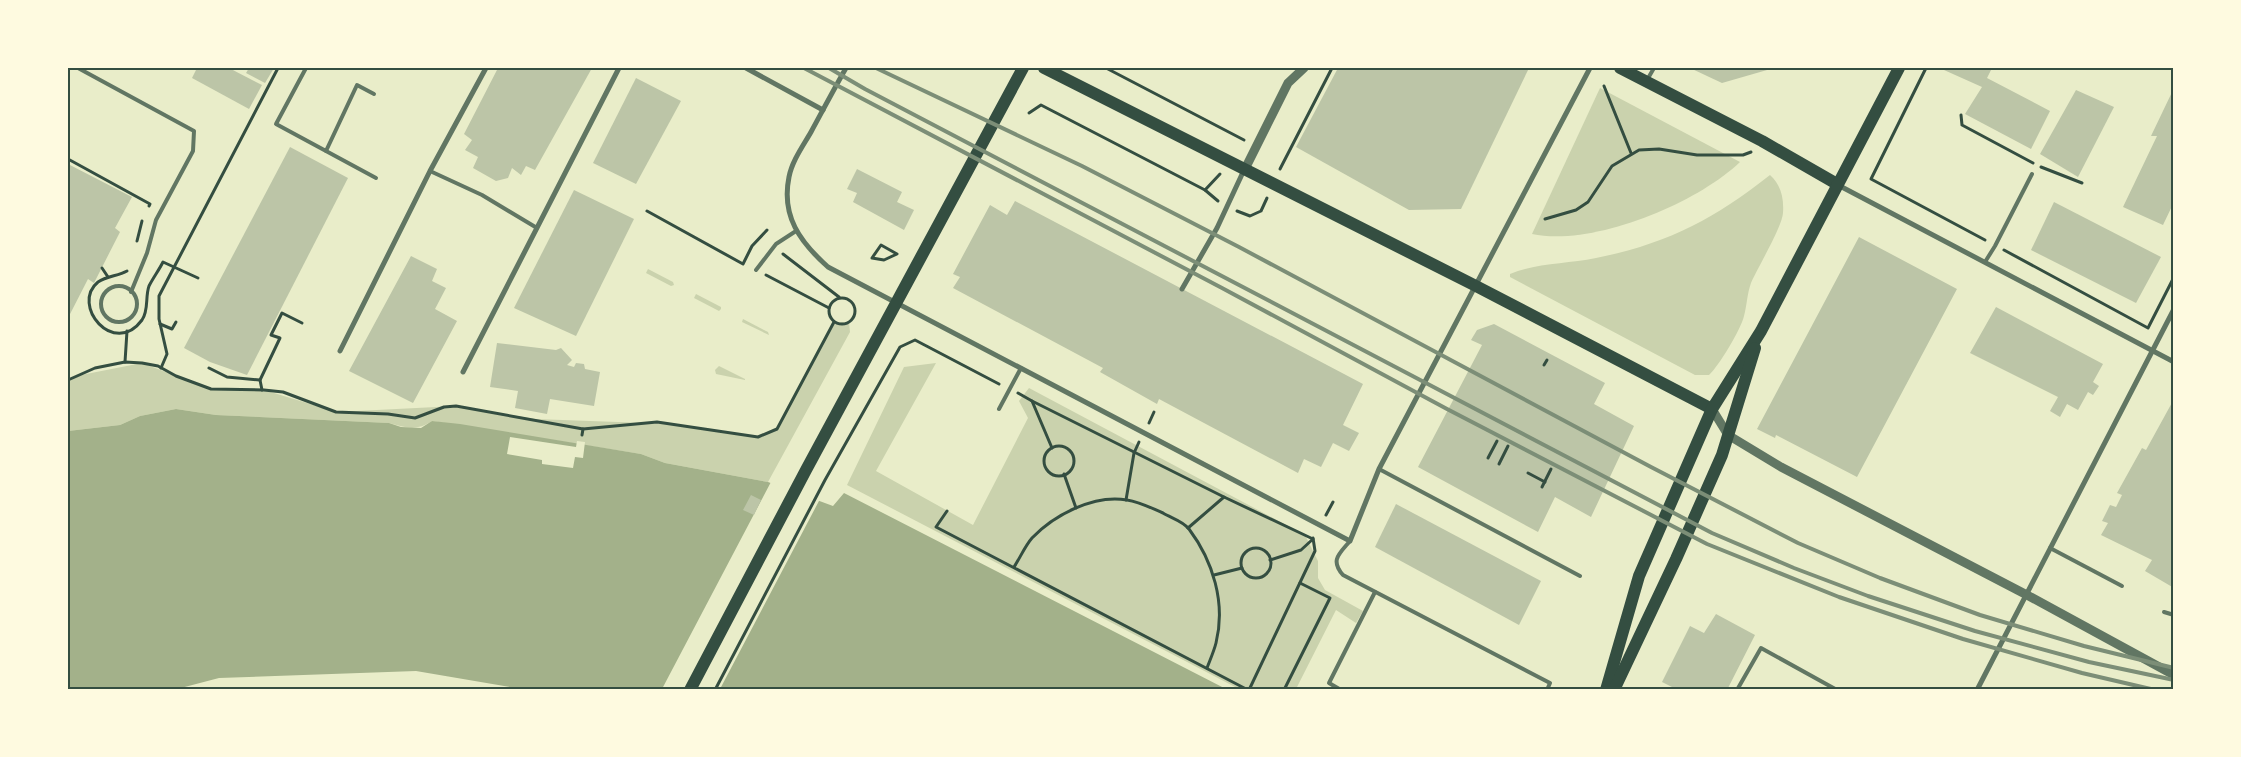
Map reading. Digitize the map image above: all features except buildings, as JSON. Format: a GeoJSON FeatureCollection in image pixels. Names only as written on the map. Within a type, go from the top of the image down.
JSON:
{"type":"FeatureCollection","features":[{"type":"Feature","properties":{"kind":"main road"},"geometry":{"type":"LineString","coordinates":[[690,690],[806,470],[1023,68]]}},
{"type":"Feature","properties":{"kind":"main road"},"geometry":{"type":"LineString","coordinates":[[1044,68],[1474,285],[1712,409]]}},
{"type":"Feature","properties":{"kind":"main road"},"geometry":{"type":"LineString","coordinates":[[1620,68],[1647,80],[1762,141],[1837,184]]}},
{"type":"Feature","properties":{"kind":"main road"},"geometry":{"type":"LineString","coordinates":[[1606,690],[1639,576],[1712,409],[1760,331],[1899,68]]}},
{"type":"Feature","properties":{"kind":"main road"},"geometry":{"type":"LineString","coordinates":[[1614,690],[1676,559],[1719,461],[1760,331]]}},
{"type":"Feature","properties":{"kind":"street"},"geometry":{"type":"LineString","coordinates":[[340,351],[430,171],[486,68]]}},
{"type":"Feature","properties":{"kind":"street"},"geometry":{"type":"LineString","coordinates":[[462,372],[619,68]]}},
{"type":"Feature","properties":{"kind":"street"},"geometry":{"type":"LineString","coordinates":[[746,68],[823,110]]}},
{"type":"Feature","properties":{"kind":"street"},"geometry":{"type":"LineString","coordinates":[[846,68],[789,176],[789,210],[796,231],[809,250],[828,266],[1350,541],[1380,470],[1474,285],[1590,68]]}},
{"type":"Feature","properties":{"kind":"street"},"geometry":{"type":"LineString","coordinates":[[1182,289],[1228,206],[1288,82],[1304,68]]}},
{"type":"Feature","properties":{"kind":"street"},"geometry":{"type":"LineString","coordinates":[[1837,184],[2174,362]]}},
{"type":"Feature","properties":{"kind":"street"},"geometry":{"type":"LineString","coordinates":[[1977,690],[2151,350],[2174,309]]}},
{"type":"Feature","properties":{"kind":"street"},"geometry":{"type":"LineString","coordinates":[[1712,409],[1728,435],[1781,468],[2027,595],[2174,675]]}},
{"type":"Feature","properties":{"kind":"lane"},"geometry":{"type":"LineString","coordinates":[[78,68],[194,131],[193,151],[156,220],[148,253],[131,292]]}},
{"type":"Feature","properties":{"kind":"lane"},"geometry":{"type":"LineString","coordinates":[[306,68],[276,124],[376,178]]}},
{"type":"Feature","properties":{"kind":"lane"},"geometry":{"type":"LineString","coordinates":[[1647,80],[1654,68]]}},
{"type":"Feature","properties":{"kind":"lane"},"geometry":{"type":"LineString","coordinates":[[326,152],[357,86],[374,94]]}},
{"type":"Feature","properties":{"kind":"lane"},"geometry":{"type":"LineString","coordinates":[[430,171],[482,195],[536,228]]}},
{"type":"Feature","properties":{"kind":"lane"},"geometry":{"type":"LineString","coordinates":[[1985,262],[1996,246],[2032,174]]}},
{"type":"Feature","properties":{"kind":"lane"},"geometry":{"type":"LineString","coordinates":[[756,270],[776,244],[796,231]]}},
{"type":"Feature","properties":{"kind":"lane"},"geometry":{"type":"LineString","coordinates":[[118,286],[131,292],[137,304],[131,317],[119,322],[106,317],[100,305],[106,292],[118,286]]}},
{"type":"Feature","properties":{"kind":"lane"},"geometry":{"type":"LineString","coordinates":[[999,409],[1021,368]]}},
{"type":"Feature","properties":{"kind":"lane"},"geometry":{"type":"LineString","coordinates":[[1380,470],[1580,576]]}},
{"type":"Feature","properties":{"kind":"lane"},"geometry":{"type":"LineString","coordinates":[[1350,541],[1337,556],[1337,568],[1343,575],[1550,683],[1547,690]]}},
{"type":"Feature","properties":{"kind":"lane"},"geometry":{"type":"LineString","coordinates":[[2050,548],[2122,586]]}},
{"type":"Feature","properties":{"kind":"lane"},"geometry":{"type":"LineString","coordinates":[[1341,690],[1329,683],[1375,592]]}},
{"type":"Feature","properties":{"kind":"lane"},"geometry":{"type":"LineString","coordinates":[[2164,612],[2174,615]]}},
{"type":"Feature","properties":{"kind":"lane"},"geometry":{"type":"LineString","coordinates":[[1737,690],[1760,648],[1837,690]]}},
{"type":"Feature","properties":{"kind":"path"},"geometry":{"type":"LineString","coordinates":[[161,368],[166,354],[160,324],[159,296],[278,68]]}},
{"type":"Feature","properties":{"kind":"path"},"geometry":{"type":"LineString","coordinates":[[1205,190],[1215,199],[1250,216],[1261,211],[1332,68]]}},
{"type":"Feature","properties":{"kind":"path"},"geometry":{"type":"LineString","coordinates":[[1926,68],[1871,179],[2148,328],[2174,277]]}},
{"type":"Feature","properties":{"kind":"path"},"geometry":{"type":"LineString","coordinates":[[1604,86],[1631,153]]}},
{"type":"Feature","properties":{"kind":"path"},"geometry":{"type":"LineString","coordinates":[[1961,115],[1962,126],[2048,171],[2082,183]]}},
{"type":"Feature","properties":{"kind":"path"},"geometry":{"type":"LineString","coordinates":[[1545,219],[1576,210],[1588,202],[1612,166],[1631,153],[1648,149],[1659,149],[1697,155],[1744,155],[1762,141]]}},
{"type":"Feature","properties":{"kind":"path"},"geometry":{"type":"LineString","coordinates":[[68,159],[150,204],[146,213]]}},
{"type":"Feature","properties":{"kind":"path"},"geometry":{"type":"LineString","coordinates":[[647,211],[743,264],[752,246],[768,230]]}},
{"type":"Feature","properties":{"kind":"path"},"geometry":{"type":"LineString","coordinates":[[137,243],[143,219]]}},
{"type":"Feature","properties":{"kind":"path"},"geometry":{"type":"LineString","coordinates":[[882,245],[897,254],[884,260],[872,258],[882,245]]}},
{"type":"Feature","properties":{"kind":"path"},"geometry":{"type":"LineString","coordinates":[[782,253],[840,298]]}},
{"type":"Feature","properties":{"kind":"path"},"geometry":{"type":"LineString","coordinates":[[131,270],[120,275],[108,277],[98,283],[92,292],[92,314],[104,330],[115,333],[127,331],[144,318],[149,287],[163,262],[198,278]]}},
{"type":"Feature","properties":{"kind":"path"},"geometry":{"type":"LineString","coordinates":[[102,268],[108,277]]}},
{"type":"Feature","properties":{"kind":"path"},"geometry":{"type":"LineString","coordinates":[[766,275],[829,308]]}},
{"type":"Feature","properties":{"kind":"path"},"geometry":{"type":"LineString","coordinates":[[840,298],[845,298],[853,304],[855,314],[849,322],[839,324],[830,318],[829,308],[835,299],[840,298]]}},
{"type":"Feature","properties":{"kind":"path"},"geometry":{"type":"LineString","coordinates":[[262,390],[260,380],[280,338],[271,335],[282,313],[302,323]]}},
{"type":"Feature","properties":{"kind":"path"},"geometry":{"type":"LineString","coordinates":[[160,324],[172,329],[176,322]]}},
{"type":"Feature","properties":{"kind":"path"},"geometry":{"type":"LineString","coordinates":[[68,380],[94,368],[125,362],[161,368],[211,389],[283,392],[336,412],[388,414],[415,418],[444,407],[456,406],[583,429],[656,422],[758,437],[777,429],[834,322]]}},
{"type":"Feature","properties":{"kind":"path"},"geometry":{"type":"LineString","coordinates":[[125,362],[127,331]]}},
{"type":"Feature","properties":{"kind":"path"},"geometry":{"type":"LineString","coordinates":[[715,690],[826,480],[900,347],[915,340],[1134,452],[1313,539],[1301,550],[1270,560]]}},
{"type":"Feature","properties":{"kind":"path"},"geometry":{"type":"LineString","coordinates":[[1544,365],[1547,360]]}},
{"type":"Feature","properties":{"kind":"path"},"geometry":{"type":"LineString","coordinates":[[209,368],[227,377],[260,380]]}},
{"type":"Feature","properties":{"kind":"path"},"geometry":{"type":"LineString","coordinates":[[1032,400],[1052,448]]}},
{"type":"Feature","properties":{"kind":"path"},"geometry":{"type":"LineString","coordinates":[[582,435],[583,429]]}},
{"type":"Feature","properties":{"kind":"path"},"geometry":{"type":"LineString","coordinates":[[1488,458],[1497,441]]}},
{"type":"Feature","properties":{"kind":"path"},"geometry":{"type":"LineString","coordinates":[[1062,446],[1071,452],[1074,462],[1069,471],[1064,474],[1055,475],[1050,473],[1044,465],[1045,455],[1052,448],[1062,446]]}},
{"type":"Feature","properties":{"kind":"path"},"geometry":{"type":"LineString","coordinates":[[1499,464],[1508,446]]}},
{"type":"Feature","properties":{"kind":"path"},"geometry":{"type":"LineString","coordinates":[[1126,500],[1134,452]]}},
{"type":"Feature","properties":{"kind":"path"},"geometry":{"type":"LineString","coordinates":[[1542,487],[1551,469]]}},
{"type":"Feature","properties":{"kind":"path"},"geometry":{"type":"LineString","coordinates":[[1528,473],[1545,482]]}},
{"type":"Feature","properties":{"kind":"path"},"geometry":{"type":"LineString","coordinates":[[1064,474],[1076,508]]}},
{"type":"Feature","properties":{"kind":"path"},"geometry":{"type":"LineString","coordinates":[[1188,528],[1224,497]]}},
{"type":"Feature","properties":{"kind":"path"},"geometry":{"type":"LineString","coordinates":[[1014,567],[1030,540],[1045,525],[1060,515],[1076,508],[1102,501],[1126,500],[1146,505],[1188,528],[1210,563],[1219,603],[1219,619],[1216,643],[1206,668]]}},
{"type":"Feature","properties":{"kind":"path"},"geometry":{"type":"LineString","coordinates":[[947,511],[936,527],[1249,690],[1316,551]]}},
{"type":"Feature","properties":{"kind":"path"},"geometry":{"type":"LineString","coordinates":[[1253,549],[1264,551],[1270,560],[1267,572],[1260,577],[1250,576],[1242,568],[1242,557],[1247,551],[1253,549]]}},
{"type":"Feature","properties":{"kind":"path"},"geometry":{"type":"LineString","coordinates":[[1214,575],[1242,568]]}},
{"type":"Feature","properties":{"kind":"path"},"geometry":{"type":"LineString","coordinates":[[1284,690],[1330,598],[1300,583]]}},
{"type":"Feature","properties":{"kind":"shaded area"},"geometry":{"type":"Polygon","coordinates":[[[1600,88],[1740,162],[1721,178],[1697,193],[1671,207],[1642,219],[1584,234],[1556,236],[1532,234],[1600,88]]]}},
{"type":"Feature","properties":{"kind":"shaded area"},"geometry":{"type":"Polygon","coordinates":[[[1770,175],[1777,183],[1781,192],[1782,219],[1751,283],[1744,316],[1739,329],[1724,356],[1709,375],[1695,375],[1510,277],[1510,274],[1520,270],[1596,258],[1667,237],[1688,228],[1729,205],[1770,175]]]}},
{"type":"Feature","properties":{"kind":"shaded area"},"geometry":{"type":"Polygon","coordinates":[[[648,269],[673,282],[674,285],[671,286],[646,273],[648,269]]]}},
{"type":"Feature","properties":{"kind":"shaded area"},"geometry":{"type":"Polygon","coordinates":[[[696,294],[721,307],[721,309],[719,311],[694,298],[696,294]]]}},
{"type":"Feature","properties":{"kind":"shaded area"},"geometry":{"type":"Polygon","coordinates":[[[743,319],[768,332],[769,335],[742,322],[743,319]]]}},
{"type":"Feature","properties":{"kind":"shaded area"},"geometry":{"type":"Polygon","coordinates":[[[834,322],[849,322],[850,332],[768,482],[665,463],[641,454],[432,421],[411,428],[389,423],[216,415],[176,409],[140,416],[120,425],[68,431],[68,381],[76,376],[142,363],[211,389],[264,390],[337,412],[456,406],[535,419],[673,424],[758,437],[777,429],[834,322]]]}},
{"type":"Feature","properties":{"kind":"shaded area"},"geometry":{"type":"Polygon","coordinates":[[[936,363],[876,471],[973,525],[1028,418],[1019,401],[1029,388],[1305,535],[1318,561],[1318,578],[1325,590],[1363,611],[1356,623],[1336,610],[1296,689],[1239,689],[847,485],[904,367],[936,363]]]}},
{"type":"Feature","properties":{"kind":"shaded area"},"geometry":{"type":"Polygon","coordinates":[[[719,366],[745,380],[716,374],[715,370],[719,366]]]}},
{"type":"Feature","properties":{"kind":"shaded area"},"geometry":{"type":"Polygon","coordinates":[[[176,409],[216,415],[389,423],[401,427],[421,428],[432,421],[460,424],[641,454],[665,463],[768,482],[833,506],[844,493],[1226,689],[687,690],[669,680],[663,689],[527,690],[416,671],[219,678],[177,689],[68,689],[68,431],[120,425],[140,416],[176,409]]]}},
{"type":"Feature","properties":{"kind":"pier"},"geometry":{"type":"Polygon","coordinates":[[[510,437],[576,447],[577,441],[585,442],[583,458],[575,457],[573,468],[542,464],[542,460],[507,454],[510,437]]]}},
{"type":"Feature","properties":{"kind":"pier"},"geometry":{"type":"Polygon","coordinates":[[[772,480],[820,499],[720,689],[681,690],[670,683],[666,690],[662,689],[772,480]]]}},
{"type":"Feature","properties":{"kind":"railway"},"geometry":{"type":"LineString","coordinates":[[804,68],[1447,409],[1707,544],[1839,597],[1963,639],[2082,673],[2155,690]]}},
{"type":"Feature","properties":{"kind":"railway"},"geometry":{"type":"LineString","coordinates":[[829,68],[865,89],[1712,533],[1794,568],[1868,596],[1975,631],[2089,662],[2174,680]]}},
{"type":"Feature","properties":{"kind":"railway"},"geometry":{"type":"LineString","coordinates":[[876,68],[1082,166],[1798,543],[1880,578],[1980,615],[2084,646],[2174,668]]}}]}
